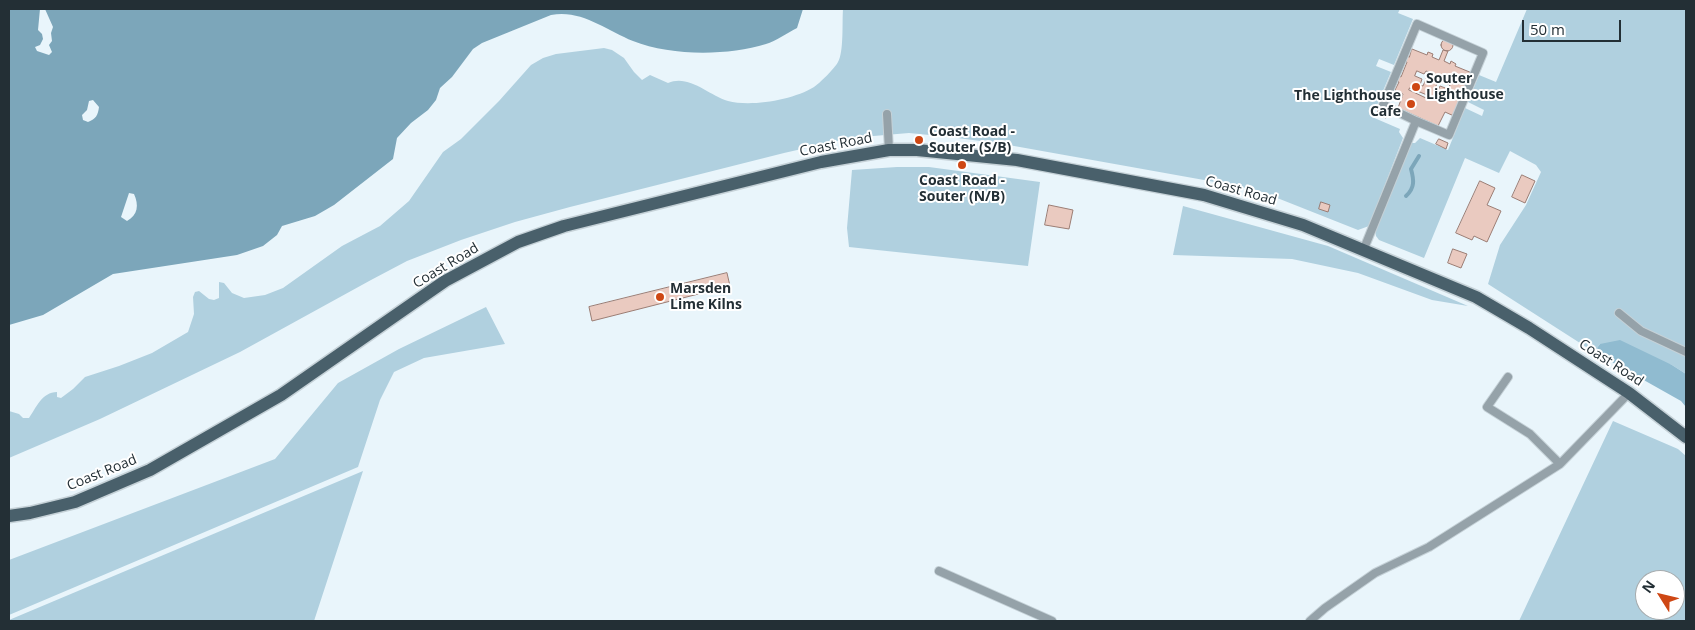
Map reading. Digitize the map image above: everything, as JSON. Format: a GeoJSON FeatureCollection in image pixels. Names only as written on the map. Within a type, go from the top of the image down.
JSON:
{"type":"FeatureCollection","features":[{"type":"Feature","properties":{"kind":"main road","name":"Coast Road"},"geometry":{"type":"LineString","coordinates":[[9,516],[75,502],[150,470],[281,395],[446,281],[518,242],[564,226],[821,162],[889,150],[916,150],[1017,160],[1204,195],[1303,225],[1476,297],[1529,328],[1629,393],[1660,415],[1686,437]]}},
{"type":"Feature","properties":{"kind":"lane"},"geometry":{"type":"LineString","coordinates":[[1417,24],[1483,53],[1449,135],[1416,121],[1383,105],[1417,24]]}},
{"type":"Feature","properties":{"kind":"lane"},"geometry":{"type":"LineString","coordinates":[[887,114],[889,150]]}},
{"type":"Feature","properties":{"kind":"lane"},"geometry":{"type":"LineString","coordinates":[[1363,250],[1416,121]]}},
{"type":"Feature","properties":{"kind":"lane"},"geometry":{"type":"LineString","coordinates":[[1619,313],[1641,331],[1686,352]]}},
{"type":"Feature","properties":{"kind":"lane"},"geometry":{"type":"LineString","coordinates":[[1508,377],[1486,407],[1530,434],[1560,464]]}},
{"type":"Feature","properties":{"kind":"lane"},"geometry":{"type":"LineString","coordinates":[[1310,621],[1325,608],[1375,573],[1429,547],[1560,464],[1629,393]]}},
{"type":"Feature","properties":{"kind":"lane"},"geometry":{"type":"LineString","coordinates":[[939,571],[1052,621]]}},
{"type":"Feature","properties":{"kind":"shaded area"},"geometry":{"type":"Polygon","coordinates":[[[9,9],[40,9],[38,30],[42,34],[43,39],[40,45],[35,47],[37,51],[49,55],[52,52],[49,45],[52,41],[51,33],[53,27],[45,9],[803,9],[797,28],[774,41],[734,51],[699,53],[648,46],[583,18],[573,15],[551,15],[482,43],[473,49],[452,77],[440,88],[436,100],[428,110],[411,123],[397,138],[393,159],[334,205],[315,216],[282,226],[277,235],[263,246],[237,255],[113,274],[43,315],[9,325],[9,9]],[[93,100],[89,101],[87,110],[82,115],[83,120],[88,122],[95,118],[99,110],[99,107],[93,100]],[[129,193],[121,217],[127,221],[135,213],[137,206],[134,194],[129,193]]]}},
{"type":"Feature","properties":{"kind":"shaded area"},"geometry":{"type":"Polygon","coordinates":[[[843,9],[1400,9],[1398,13],[1413,19],[1394,65],[1379,59],[1376,66],[1391,72],[1372,117],[1400,129],[1399,132],[1403,138],[1369,226],[1358,230],[1257,190],[1003,144],[909,133],[850,138],[784,153],[515,222],[407,261],[240,352],[100,419],[9,458],[9,411],[19,414],[23,418],[29,418],[40,401],[47,395],[57,392],[57,397],[61,398],[85,377],[152,353],[188,332],[194,314],[193,297],[195,292],[199,291],[209,299],[219,298],[219,282],[224,283],[232,293],[244,298],[265,295],[283,288],[342,246],[380,226],[409,201],[443,152],[461,139],[531,65],[543,58],[556,54],[604,48],[612,50],[624,58],[642,80],[650,75],[668,83],[683,81],[698,86],[728,101],[760,103],[784,99],[805,92],[827,76],[840,57],[843,9]]]}},
{"type":"Feature","properties":{"kind":"shaded area"},"geometry":{"type":"Polygon","coordinates":[[[1527,9],[1686,9],[1686,374],[1672,365],[1600,344],[1594,352],[1488,284],[1500,245],[1526,205],[1541,172],[1536,165],[1510,151],[1499,173],[1465,158],[1424,258],[1379,240],[1376,236],[1375,230],[1411,143],[1415,143],[1420,138],[1448,150],[1465,108],[1482,116],[1484,110],[1468,102],[1479,75],[1496,82],[1527,9]]]}},
{"type":"Feature","properties":{"kind":"shaded area"},"geometry":{"type":"Polygon","coordinates":[[[929,167],[1040,182],[1028,266],[849,247],[847,228],[852,170],[929,167]]]}},
{"type":"Feature","properties":{"kind":"shaded area"},"geometry":{"type":"Polygon","coordinates":[[[1183,206],[1328,246],[1468,306],[1432,300],[1358,273],[1292,259],[1173,255],[1183,206]]]}},
{"type":"Feature","properties":{"kind":"shaded area"},"geometry":{"type":"Polygon","coordinates":[[[486,307],[505,344],[424,358],[394,372],[380,400],[358,467],[9,615],[9,560],[275,459],[338,383],[399,349],[486,307]]]}},
{"type":"Feature","properties":{"kind":"shaded area"},"geometry":{"type":"Polygon","coordinates":[[[1620,340],[1672,365],[1686,374],[1686,407],[1681,401],[1594,352],[1600,344],[1620,340]]]}},
{"type":"Feature","properties":{"kind":"shaded area"},"geometry":{"type":"Polygon","coordinates":[[[1613,421],[1678,449],[1686,456],[1686,621],[1519,621],[1613,421]]]}},
{"type":"Feature","properties":{"kind":"shaded area"},"geometry":{"type":"Polygon","coordinates":[[[363,471],[314,621],[9,621],[9,620],[363,471]]]}},
{"type":"Feature","properties":{"kind":"building"},"geometry":{"type":"Polygon","coordinates":[[[1445,39],[1449,39],[1453,45],[1449,51],[1445,51],[1441,47],[1441,43],[1445,39]]]}},
{"type":"Feature","properties":{"kind":"building","name":"Souter Lighthouse"},"geometry":{"type":"Polygon","coordinates":[[[1412,49],[1427,55],[1428,52],[1433,54],[1432,57],[1439,60],[1443,50],[1448,51],[1444,61],[1450,64],[1451,61],[1456,64],[1455,66],[1472,73],[1454,116],[1445,112],[1438,126],[1398,108],[1403,94],[1395,90],[1399,82],[1397,81],[1399,76],[1401,77],[1407,62],[1405,61],[1407,56],[1409,57],[1412,49]],[[1417,71],[1415,76],[1422,79],[1420,85],[1423,86],[1429,72],[1426,71],[1424,74],[1417,71]],[[1441,76],[1434,91],[1437,93],[1440,86],[1448,89],[1450,85],[1442,82],[1444,77],[1441,76]],[[1410,88],[1409,90],[1426,98],[1427,95],[1410,88]]]}},
{"type":"Feature","properties":{"kind":"building"},"geometry":{"type":"Polygon","coordinates":[[[1379,109],[1388,113],[1386,118],[1377,114],[1379,109]]]}},
{"type":"Feature","properties":{"kind":"building"},"geometry":{"type":"Polygon","coordinates":[[[1439,139],[1448,143],[1446,149],[1436,144],[1439,139]]]}},
{"type":"Feature","properties":{"kind":"building"},"geometry":{"type":"Polygon","coordinates":[[[1522,175],[1535,181],[1525,203],[1512,197],[1522,175]]]}},
{"type":"Feature","properties":{"kind":"building"},"geometry":{"type":"Polygon","coordinates":[[[1480,181],[1495,188],[1487,205],[1501,211],[1487,242],[1474,236],[1472,240],[1456,233],[1480,181]]]}},
{"type":"Feature","properties":{"kind":"building"},"geometry":{"type":"Polygon","coordinates":[[[1321,202],[1330,205],[1328,212],[1319,209],[1321,202]]]}},
{"type":"Feature","properties":{"kind":"building"},"geometry":{"type":"Polygon","coordinates":[[[1049,205],[1073,210],[1069,229],[1045,225],[1049,205]]]}},
{"type":"Feature","properties":{"kind":"building"},"geometry":{"type":"Polygon","coordinates":[[[1453,249],[1467,254],[1461,268],[1448,263],[1453,249]]]}},
{"type":"Feature","properties":{"kind":"building","name":"Marsden Lime Kilns"},"geometry":{"type":"Polygon","coordinates":[[[727,273],[730,286],[592,321],[589,307],[727,273]]]}},
{"type":"Feature","properties":{"kind":"waterway"},"geometry":{"type":"LineString","coordinates":[[1406,196],[1413,184],[1411,169],[1419,156]]}},
{"type":"Feature","properties":{"kind":"place","name":"Souter Lighthouse"},"geometry":{"type":"Point","coordinates":[1416,87]}},
{"type":"Feature","properties":{"kind":"place","name":"The Lighthouse Cafe"},"geometry":{"type":"Point","coordinates":[1411,104]}},
{"type":"Feature","properties":{"kind":"place","name":"Coast Road - Souter (S/B)"},"geometry":{"type":"Point","coordinates":[919,140]}},
{"type":"Feature","properties":{"kind":"place","name":"Coast Road - Souter (N/B)"},"geometry":{"type":"Point","coordinates":[962,165]}},
{"type":"Feature","properties":{"kind":"place","name":"Marsden Lime Kilns"},"geometry":{"type":"Point","coordinates":[660,297]}}]}
